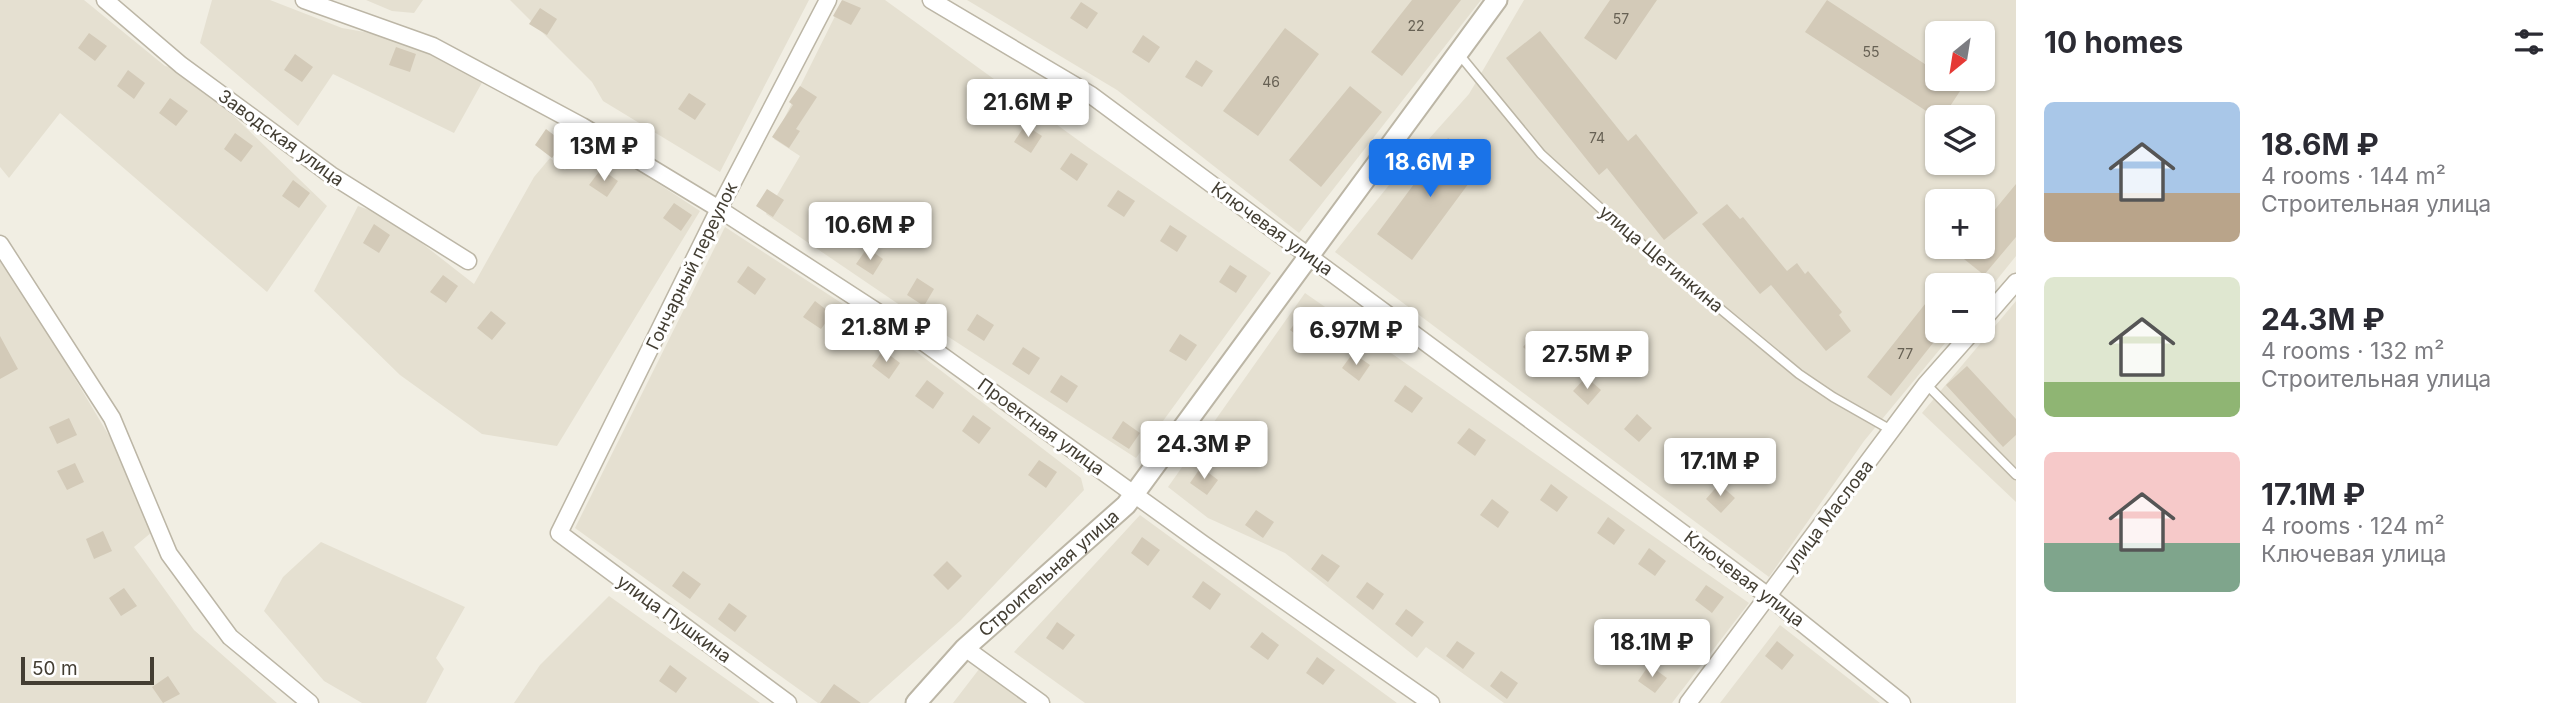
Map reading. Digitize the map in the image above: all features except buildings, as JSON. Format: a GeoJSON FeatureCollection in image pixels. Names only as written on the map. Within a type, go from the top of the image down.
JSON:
{"type":"FeatureCollection","features":[{"type":"Feature","properties":{"kind":"street","name":"Заводская улица"},"geometry":{"type":"LineString","coordinates":[[105,0],[181,65],[331,174],[468,261]]}},
{"type":"Feature","properties":{"kind":"street","name":"Проектная улица"},"geometry":{"type":"LineString","coordinates":[[304,0],[433,46],[582,126],[719,209],[919,339],[1431,703]]}},
{"type":"Feature","properties":{"kind":"street","name":"Гончарный переулок"},"geometry":{"type":"LineString","coordinates":[[559,533],[719,209],[828,0]]}},
{"type":"Feature","properties":{"kind":"street","name":"Ключевая улица"},"geometry":{"type":"LineString","coordinates":[[931,0],[1091,95],[1768,596],[1902,703]]}},
{"type":"Feature","properties":{"kind":"street","name":"Строительная улица"},"geometry":{"type":"LineString","coordinates":[[916,703],[965,648],[1126,505],[1497,0]]}},
{"type":"Feature","properties":{"kind":"street"},"geometry":{"type":"LineString","coordinates":[[0,244],[113,418],[169,554],[230,637],[310,703]]}},
{"type":"Feature","properties":{"kind":"street"},"geometry":{"type":"LineString","coordinates":[[1995,306],[2016,282]]}},
{"type":"Feature","properties":{"kind":"street","name":"улица Маслова"},"geometry":{"type":"LineString","coordinates":[[1688,703],[1926,384],[1962,343]]}},
{"type":"Feature","properties":{"kind":"street","name":"улица Пушкина"},"geometry":{"type":"LineString","coordinates":[[559,533],[789,703]]}},
{"type":"Feature","properties":{"kind":"street"},"geometry":{"type":"LineString","coordinates":[[965,648],[1041,703]]}},
{"type":"Feature","properties":{"kind":"lane","name":"улица Щетинкина"},"geometry":{"type":"LineString","coordinates":[[1458,53],[1541,154],[1619,225],[1799,374],[1893,431]]}},
{"type":"Feature","properties":{"kind":"lane"},"geometry":{"type":"LineString","coordinates":[[1926,384],[2016,475]]}},
{"type":"Feature","properties":{"kind":"shaded area"},"geometry":{"type":"Polygon","coordinates":[[[0,0],[84,0],[165,66],[187,71],[327,206],[267,292],[60,113],[9,178],[0,167],[0,0]]]}},
{"type":"Feature","properties":{"kind":"shaded area"},"geometry":{"type":"Polygon","coordinates":[[[212,0],[270,0],[342,28],[427,43],[484,79],[454,133],[333,74],[298,126],[200,43],[212,0]]]}},
{"type":"Feature","properties":{"kind":"shaded area"},"geometry":{"type":"Polygon","coordinates":[[[366,0],[423,0],[414,13],[392,11],[366,0]]]}},
{"type":"Feature","properties":{"kind":"shaded area"},"geometry":{"type":"Polygon","coordinates":[[[510,0],[809,0],[720,172],[603,101],[592,82],[510,0]]]}},
{"type":"Feature","properties":{"kind":"shaded area"},"geometry":{"type":"Polygon","coordinates":[[[843,0],[885,0],[1089,148],[1271,273],[1136,458],[913,314],[766,214],[800,156],[774,139],[843,0]]]}},
{"type":"Feature","properties":{"kind":"shaded area"},"geometry":{"type":"Polygon","coordinates":[[[967,0],[1481,0],[1299,233],[1117,90],[967,0]]]}},
{"type":"Feature","properties":{"kind":"shaded area"},"geometry":{"type":"Polygon","coordinates":[[[1524,0],[2016,0],[2016,256],[1995,282],[1995,273],[1925,273],[1925,343],[1945,343],[1864,441],[1769,577],[1335,252],[1402,169],[1469,94],[1524,0]]]}},
{"type":"Feature","properties":{"kind":"shaded area"},"geometry":{"type":"Polygon","coordinates":[[[587,137],[700,211],[557,446],[482,434],[400,375],[314,291],[358,206],[387,216],[474,284],[534,177],[550,158],[565,170],[587,137]]]}},
{"type":"Feature","properties":{"kind":"shaded area"},"geometry":{"type":"Polygon","coordinates":[[[725,227],[918,353],[1081,478],[1084,490],[961,620],[868,703],[818,703],[575,528],[725,227]]]}},
{"type":"Feature","properties":{"kind":"shaded area"},"geometry":{"type":"Polygon","coordinates":[[[0,253],[111,439],[152,532],[134,547],[194,630],[277,703],[0,703],[0,253]]]}},
{"type":"Feature","properties":{"kind":"shaded area"},"geometry":{"type":"Polygon","coordinates":[[[1305,293],[1749,603],[1672,703],[1504,703],[1426,647],[1417,658],[1285,553],[1208,518],[1168,487],[1305,293]]]}},
{"type":"Feature","properties":{"kind":"shaded area"},"geometry":{"type":"Polygon","coordinates":[[[2016,301],[2016,502],[1922,413],[1981,343],[1995,343],[1995,326],[2016,301]]]}},
{"type":"Feature","properties":{"kind":"shaded area"},"geometry":{"type":"Polygon","coordinates":[[[1140,515],[1397,703],[1085,703],[1014,652],[1140,515]]]}},
{"type":"Feature","properties":{"kind":"shaded area"},"geometry":{"type":"Polygon","coordinates":[[[321,542],[465,607],[436,658],[444,669],[426,703],[362,703],[324,681],[264,611],[283,577],[321,542]]]}},
{"type":"Feature","properties":{"kind":"shaded area"},"geometry":{"type":"Polygon","coordinates":[[[609,596],[760,703],[514,703],[540,665],[609,596]]]}},
{"type":"Feature","properties":{"kind":"shaded area"},"geometry":{"type":"Polygon","coordinates":[[[1780,625],[1880,703],[1720,703],[1780,625]]]}},
{"type":"Feature","properties":{"kind":"shaded area"},"geometry":{"type":"Polygon","coordinates":[[[983,664],[1035,703],[953,703],[983,664]]]}}]}
